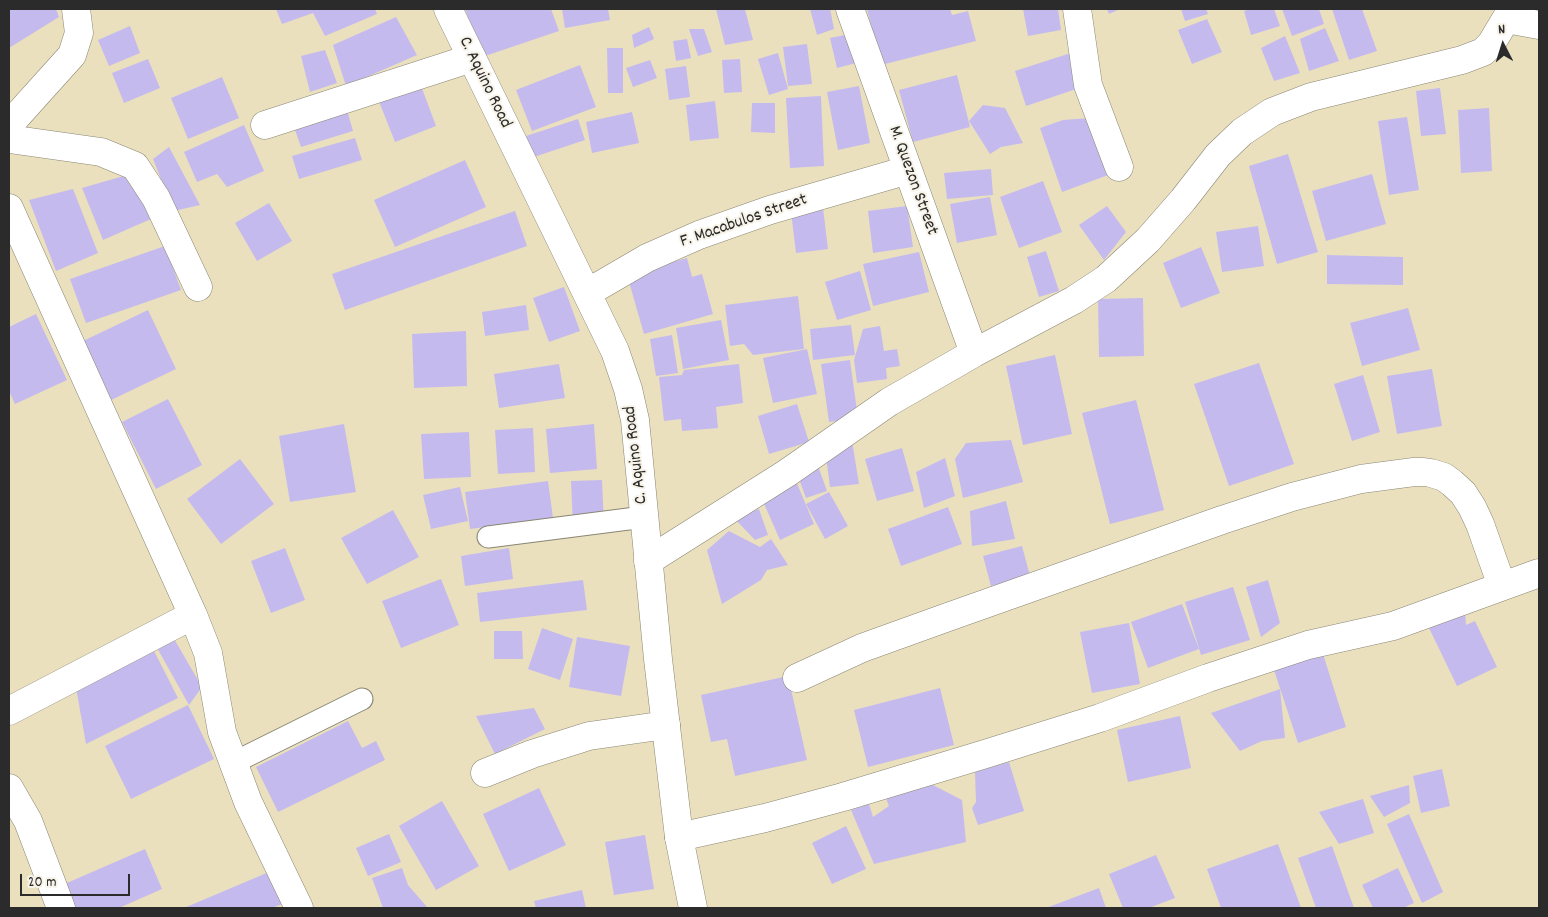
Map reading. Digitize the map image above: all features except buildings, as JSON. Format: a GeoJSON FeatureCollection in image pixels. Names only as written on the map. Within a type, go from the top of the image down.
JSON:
{"type":"FeatureCollection","features":[{"type":"Feature","properties":{"kind":"street"},"geometry":{"type":"LineString","coordinates":[[9,125],[72,55],[79,33],[76,9]]}},
{"type":"Feature","properties":{"kind":"street","name":"C. Aquino Road"},"geometry":{"type":"LineString","coordinates":[[448,9],[615,351],[628,389],[635,420],[648,561],[679,837],[693,908]]}},
{"type":"Feature","properties":{"kind":"street","name":"M. Quezon Street"},"geometry":{"type":"LineString","coordinates":[[850,9],[974,354]]}},
{"type":"Feature","properties":{"kind":"street"},"geometry":{"type":"LineString","coordinates":[[1077,9],[1088,85],[1119,167]]}},
{"type":"Feature","properties":{"kind":"street"},"geometry":{"type":"LineString","coordinates":[[648,561],[787,473],[889,402],[1074,300],[1106,278],[1154,233],[1218,156],[1242,132],[1272,112],[1311,97],[1462,60],[1483,52],[1491,44],[1505,14],[1539,25]]}},
{"type":"Feature","properties":{"kind":"street"},"geometry":{"type":"LineString","coordinates":[[265,125],[472,58]]}},
{"type":"Feature","properties":{"kind":"street"},"geometry":{"type":"LineString","coordinates":[[9,139],[101,152],[135,166],[156,198],[198,287]]}},
{"type":"Feature","properties":{"kind":"street","name":"F. Macabulos Street"},"geometry":{"type":"LineString","coordinates":[[587,293],[647,258],[699,235],[770,210],[908,170]]}},
{"type":"Feature","properties":{"kind":"street"},"geometry":{"type":"LineString","coordinates":[[9,208],[193,616],[208,653],[222,732],[233,763],[248,802],[299,908]]}},
{"type":"Feature","properties":{"kind":"street"},"geometry":{"type":"LineString","coordinates":[[797,678],[862,648],[1292,497],[1361,479],[1414,472],[1432,473],[1444,477],[1463,494],[1480,524],[1502,586]]}},
{"type":"Feature","properties":{"kind":"street"},"geometry":{"type":"LineString","coordinates":[[679,837],[843,798],[1100,718],[1208,678],[1308,645],[1393,626],[1539,573]]}},
{"type":"Feature","properties":{"kind":"street"},"geometry":{"type":"LineString","coordinates":[[9,711],[193,616]]}},
{"type":"Feature","properties":{"kind":"street"},"geometry":{"type":"LineString","coordinates":[[485,773],[532,754],[589,736],[666,725]]}},
{"type":"Feature","properties":{"kind":"street"},"geometry":{"type":"LineString","coordinates":[[9,788],[28,821],[60,908]]}},
{"type":"Feature","properties":{"kind":"lane"},"geometry":{"type":"LineString","coordinates":[[488,537],[644,517]]}},
{"type":"Feature","properties":{"kind":"lane"},"geometry":{"type":"LineString","coordinates":[[233,763],[362,699]]}}]}
